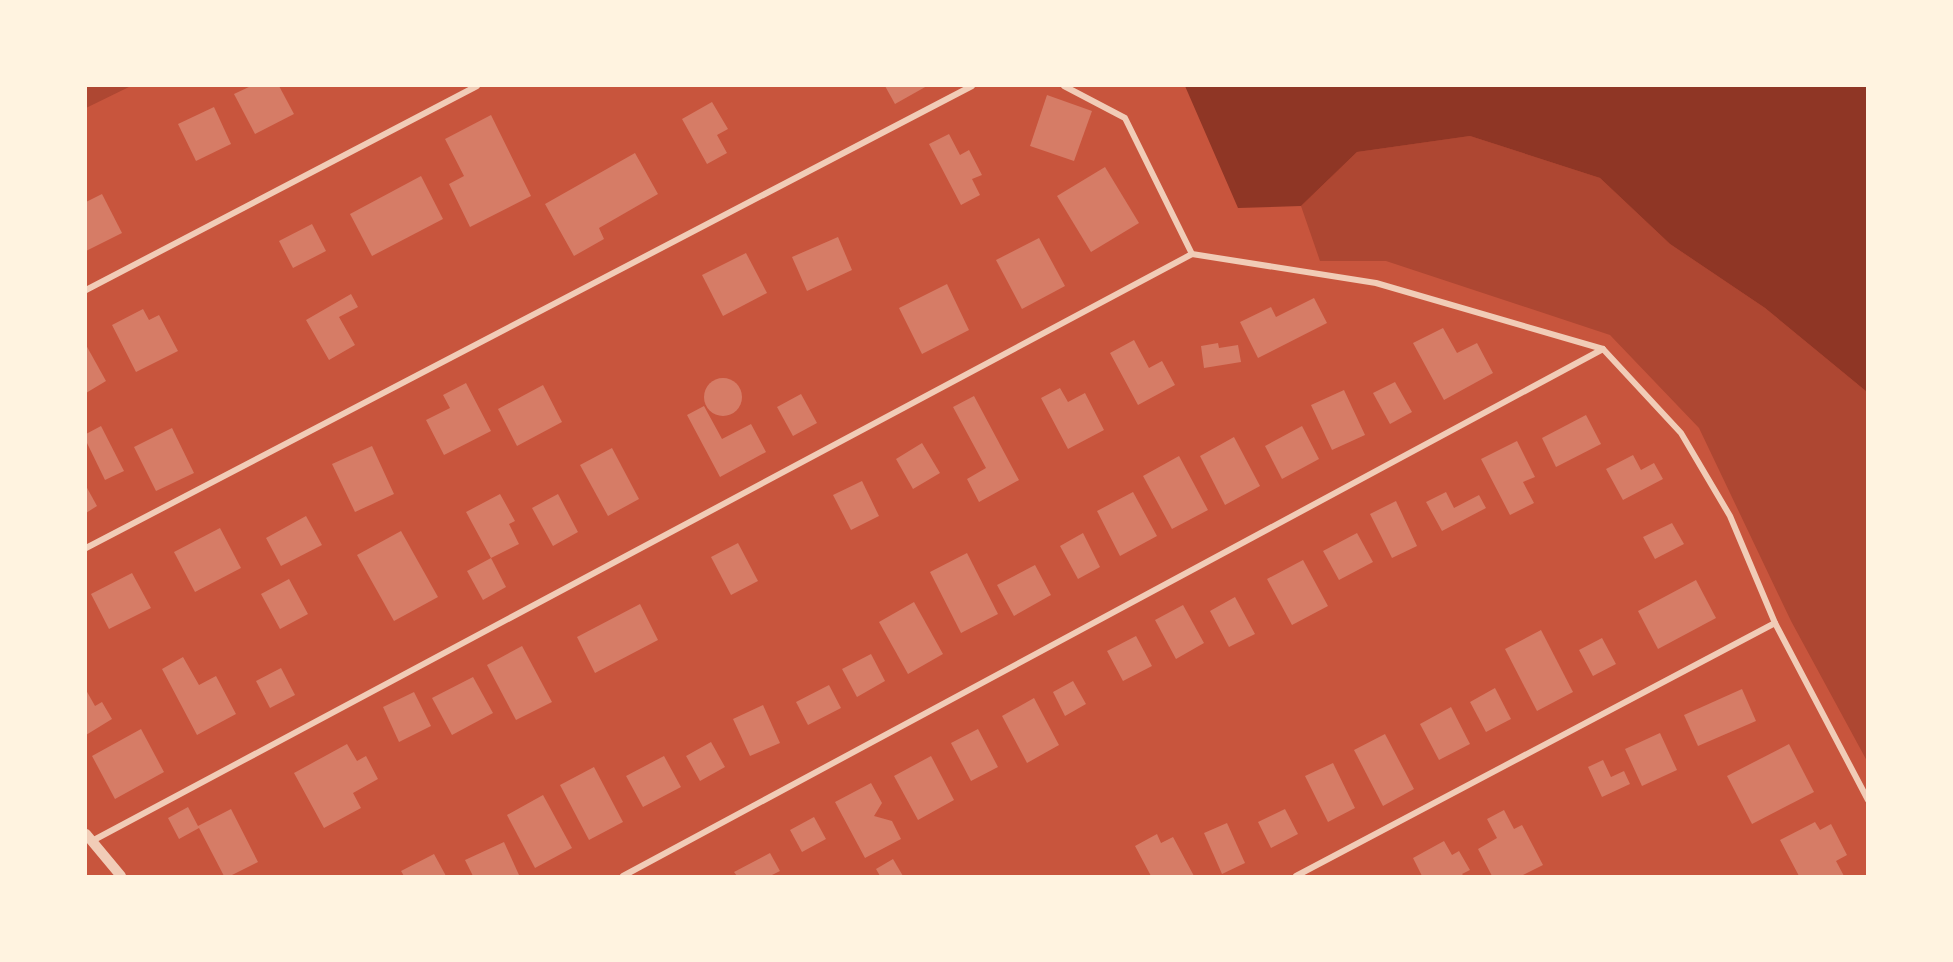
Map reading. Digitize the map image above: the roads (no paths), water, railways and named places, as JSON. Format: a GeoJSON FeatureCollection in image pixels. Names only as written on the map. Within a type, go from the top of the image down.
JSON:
{"type":"FeatureCollection","features":[{"type":"Feature","properties":{"kind":"street"},"geometry":{"type":"LineString","coordinates":[[86,290],[477,86]]}},
{"type":"Feature","properties":{"kind":"street"},"geometry":{"type":"LineString","coordinates":[[86,548],[972,86]]}},
{"type":"Feature","properties":{"kind":"street"},"geometry":{"type":"LineString","coordinates":[[1064,86],[1125,118],[1192,254]]}},
{"type":"Feature","properties":{"kind":"street"},"geometry":{"type":"LineString","coordinates":[[121,876],[88,837],[1192,254],[1376,283],[1603,349],[1681,433],[1730,516],[1775,623],[1868,800]]}},
{"type":"Feature","properties":{"kind":"street"},"geometry":{"type":"LineString","coordinates":[[623,876],[1603,349]]}},
{"type":"Feature","properties":{"kind":"street"},"geometry":{"type":"LineString","coordinates":[[1296,876],[1775,623]]}}]}
